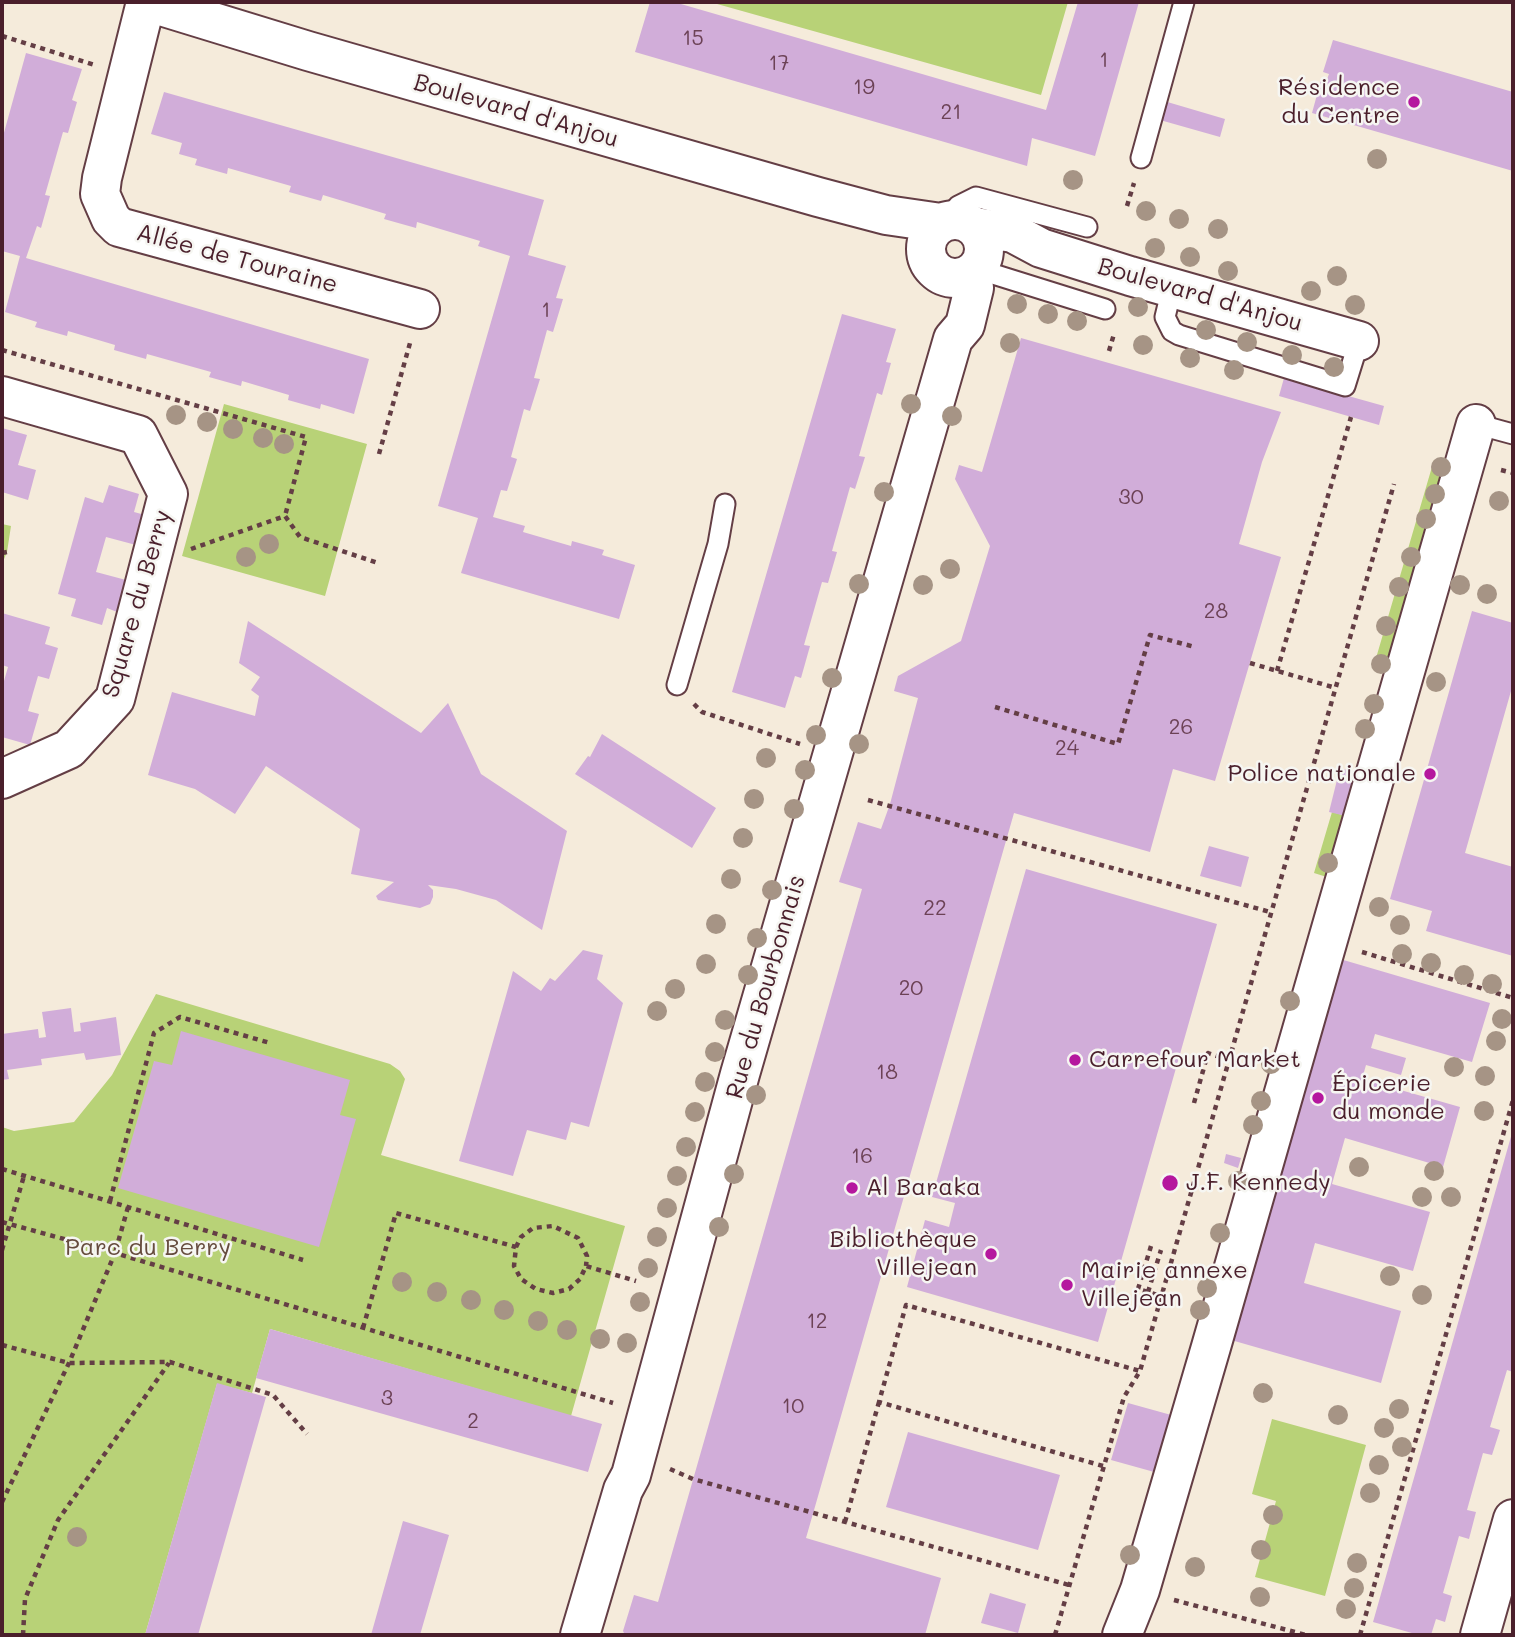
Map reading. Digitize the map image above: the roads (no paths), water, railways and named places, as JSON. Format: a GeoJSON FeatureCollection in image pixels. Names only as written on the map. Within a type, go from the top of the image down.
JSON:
{"type":"FeatureCollection","features":[{"type":"Feature","properties":{"kind":"street","name":"Allée de Touraine"},"geometry":{"type":"LineString","coordinates":[[147,2],[100,194],[111,219],[120,227],[420,309]]}},
{"type":"Feature","properties":{"kind":"street","name":"Boulevard d'Anjou"},"geometry":{"type":"LineString","coordinates":[[147,2],[545,120],[886,215],[958,251],[999,254],[1041,248],[1359,341]]}},
{"type":"Feature","properties":{"kind":"street","name":"Rue du Bourbonnais"},"geometry":{"type":"LineString","coordinates":[[580,1635],[623,1490],[631,1475],[671,1321],[953,339],[965,324],[974,288],[958,251]]}},
{"type":"Feature","properties":{"kind":"street","name":"Square du Berry"},"geometry":{"type":"LineString","coordinates":[[2,396],[138,435],[168,494],[115,699],[69,749],[2,779]]}},
{"type":"Feature","properties":{"kind":"street"},"geometry":{"type":"LineString","coordinates":[[1122,1635],[1140,1590],[1476,424]]}},
{"type":"Feature","properties":{"kind":"street"},"geometry":{"type":"LineString","coordinates":[[1480,1635],[1513,1519]]}},
{"type":"Feature","properties":{"kind":"lane"},"geometry":{"type":"LineString","coordinates":[[1141,158],[1184,2]]}},
{"type":"Feature","properties":{"kind":"lane"},"geometry":{"type":"LineString","coordinates":[[1087,227],[976,197],[958,206],[958,251],[1105,309]]}},
{"type":"Feature","properties":{"kind":"lane"},"geometry":{"type":"LineString","coordinates":[[1476,424],[1513,433]]}},
{"type":"Feature","properties":{"kind":"lane"},"geometry":{"type":"LineString","coordinates":[[677,685],[718,544],[725,504]]}},
{"type":"Feature","properties":{"kind":"place","name":"Résidence du Centre"},"geometry":{"type":"Point","coordinates":[1414,102]}},
{"type":"Feature","properties":{"kind":"place","name":"Police nationale"},"geometry":{"type":"Point","coordinates":[1430,774]}},
{"type":"Feature","properties":{"kind":"place","name":"Carrefour Market"},"geometry":{"type":"Point","coordinates":[1075,1060]}},
{"type":"Feature","properties":{"kind":"place","name":"Épicerie du monde"},"geometry":{"type":"Point","coordinates":[1318,1098]}},
{"type":"Feature","properties":{"kind":"place","name":"J.F. Kennedy"},"geometry":{"type":"Point","coordinates":[1170,1183]}},
{"type":"Feature","properties":{"kind":"place","name":"Al Baraka"},"geometry":{"type":"Point","coordinates":[852,1188]}},
{"type":"Feature","properties":{"kind":"place","name":"Bibliothèque Villejean"},"geometry":{"type":"Point","coordinates":[991,1254]}},
{"type":"Feature","properties":{"kind":"place","name":"Mairie annexe Villejean"},"geometry":{"type":"Point","coordinates":[1067,1285]}},
{"type":"Feature","properties":{"kind":"park label","name":"Parc du Berry"},"geometry":{"type":"Point","coordinates":[148,1248]}}]}
